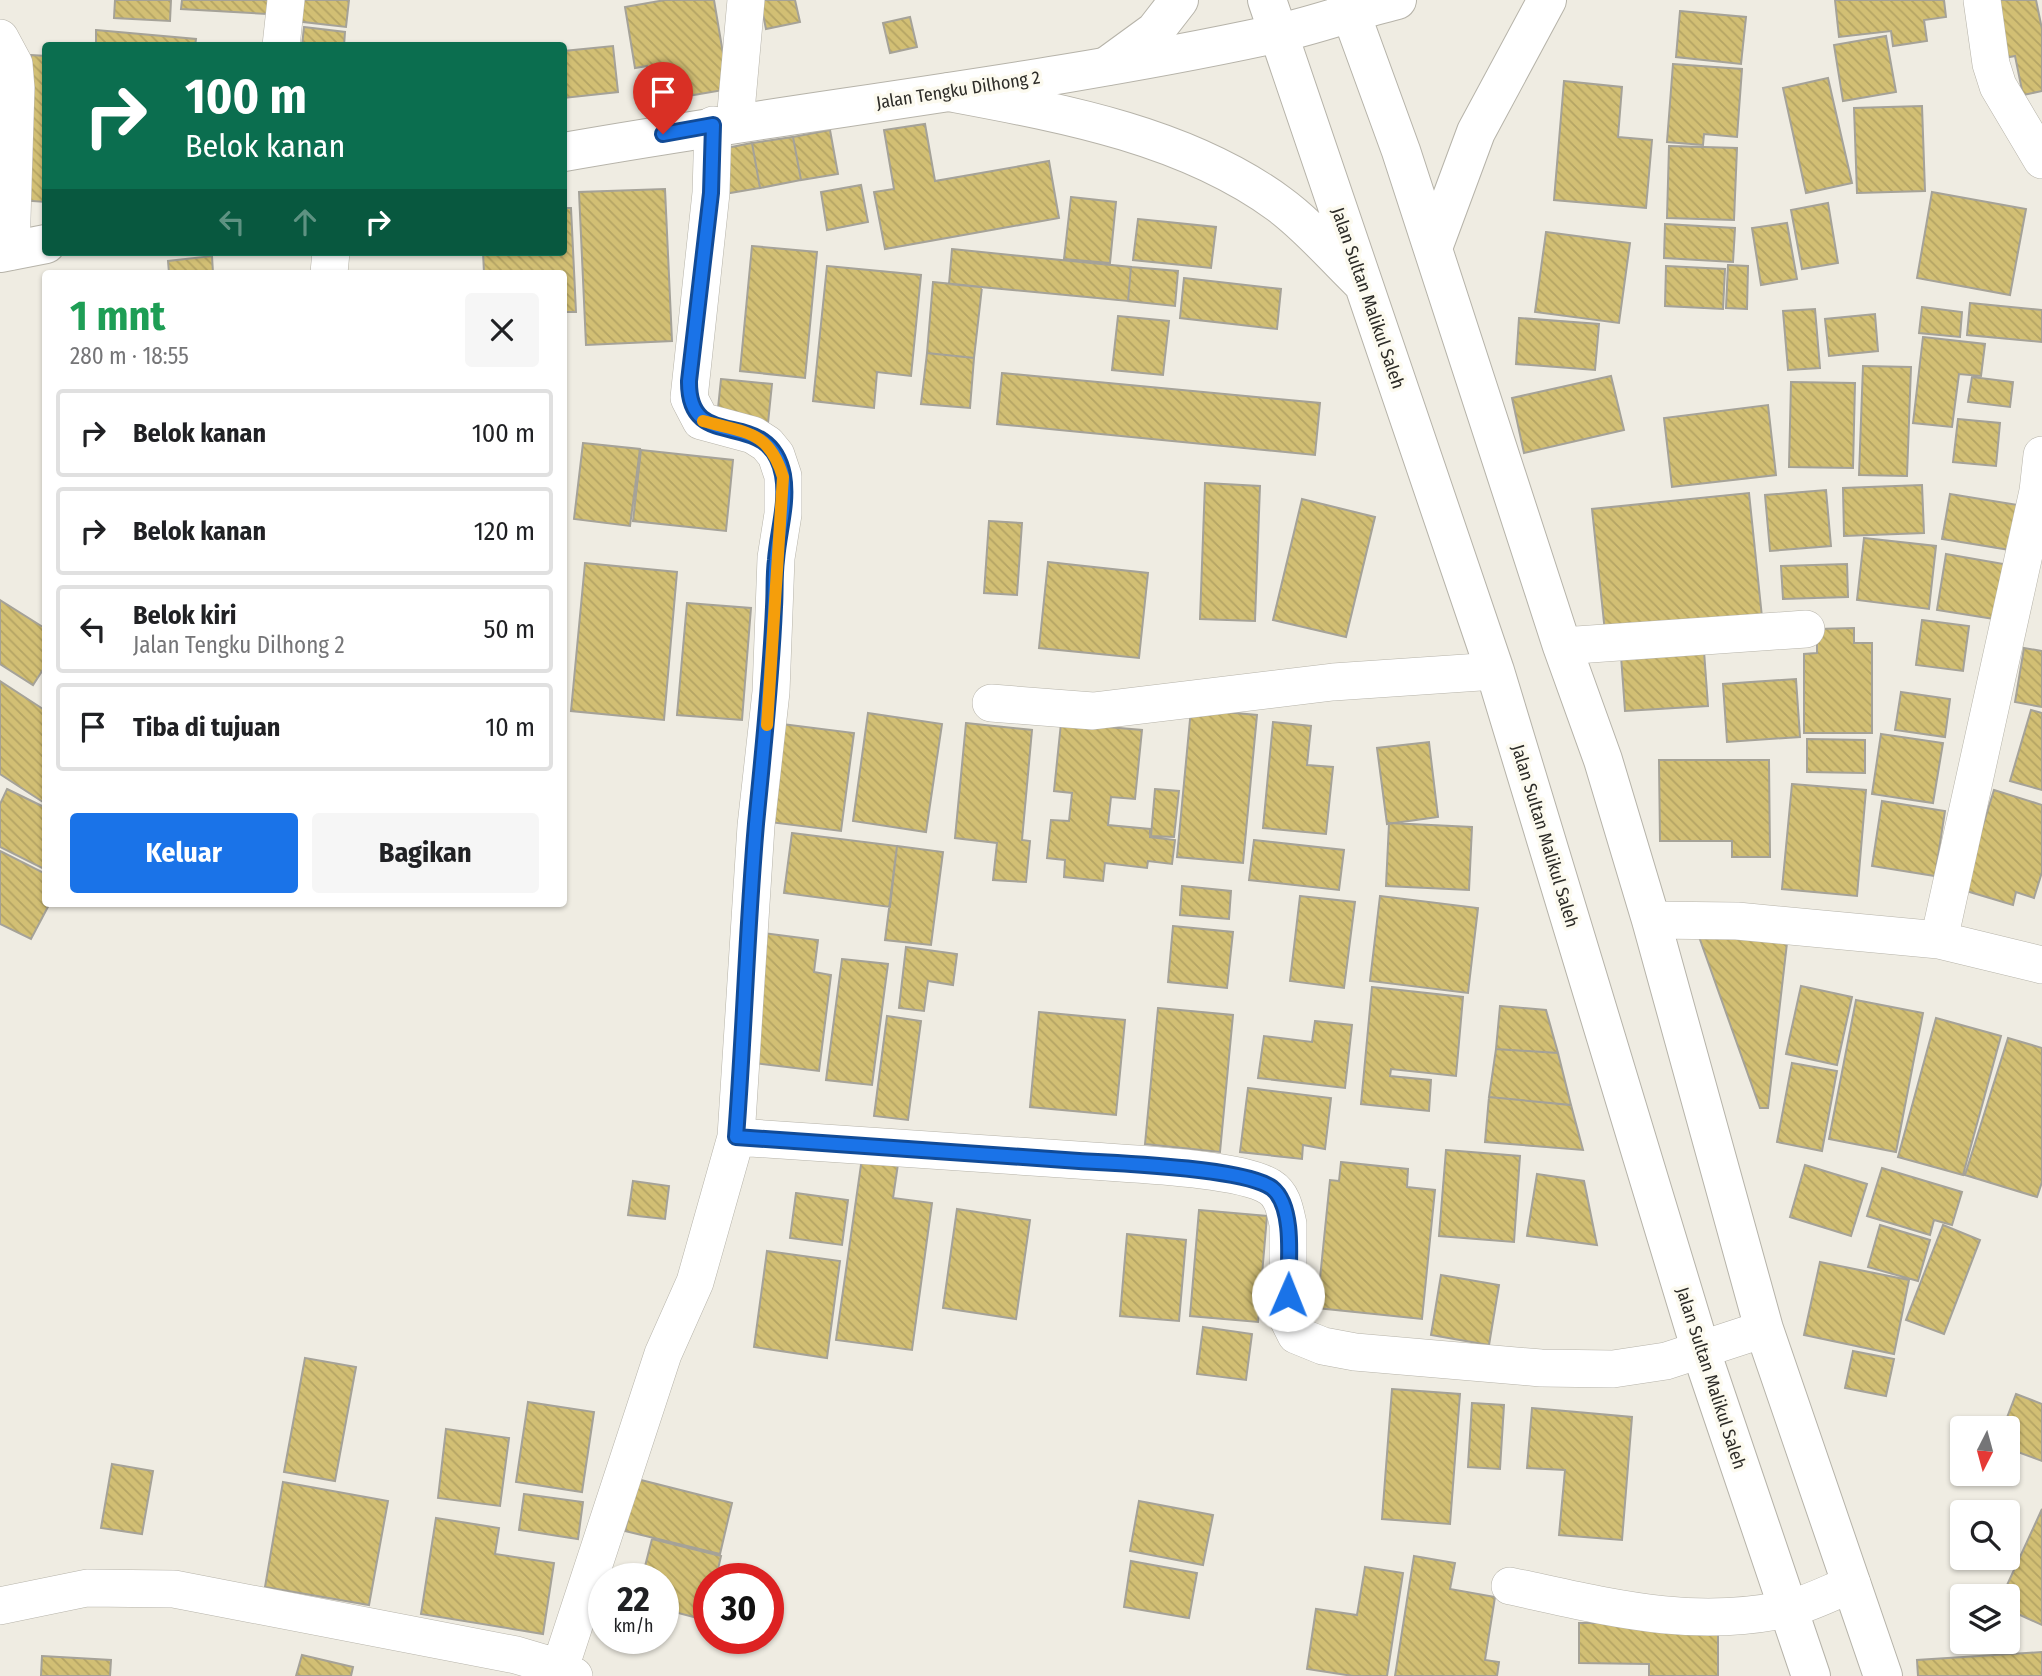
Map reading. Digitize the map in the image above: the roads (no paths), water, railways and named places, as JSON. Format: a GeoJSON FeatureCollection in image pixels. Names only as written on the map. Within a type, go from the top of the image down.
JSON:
{"type":"FeatureCollection","features":[{"type":"Feature","properties":{"kind":"main road"},"geometry":{"type":"LineString","coordinates":[[1107,66],[1154,32],[1179,0]]}},
{"type":"Feature","properties":{"kind":"main road","name":"Jalan Tengku Dilhong 2"},"geometry":{"type":"LineString","coordinates":[[567,151],[724,124],[1107,66],[1272,17],[1397,0]]}},
{"type":"Feature","properties":{"kind":"main road"},"geometry":{"type":"LineString","coordinates":[[1433,248],[1476,132],[1547,0]]}},
{"type":"Feature","properties":{"kind":"main road"},"geometry":{"type":"LineString","coordinates":[[1348,6],[1401,151],[1562,646],[1602,760],[1651,920],[1765,1329],[1883,1676]]}},
{"type":"Feature","properties":{"kind":"main road","name":"Jalan Sultan Malikul Saleh"},"geometry":{"type":"LineString","coordinates":[[1272,17],[1495,671],[1701,1351],[1811,1676]]}},
{"type":"Feature","properties":{"kind":"main road"},"geometry":{"type":"LineString","coordinates":[[949,92],[1054,114],[1143,138],[1216,165],[1280,205],[1364,285]]}},
{"type":"Feature","properties":{"kind":"street"},"geometry":{"type":"LineString","coordinates":[[281,42],[286,0]]}},
{"type":"Feature","properties":{"kind":"street"},"geometry":{"type":"LineString","coordinates":[[0,1606],[87,1588],[131,1586],[174,1589],[516,1655],[567,1672],[663,1354],[695,1282],[736,1137],[756,826],[771,692],[776,558],[783,514],[783,477],[776,455],[767,444],[753,435],[701,421],[689,397],[711,193],[746,0]]}},
{"type":"Feature","properties":{"kind":"street"},"geometry":{"type":"LineString","coordinates":[[1982,0],[1990,64],[1998,86],[2042,160]]}},
{"type":"Feature","properties":{"kind":"street"},"geometry":{"type":"LineString","coordinates":[[0,38],[14,64],[19,249]]}},
{"type":"Feature","properties":{"kind":"street"},"geometry":{"type":"LineString","coordinates":[[1939,940],[2038,491],[2042,454]]}},
{"type":"Feature","properties":{"kind":"street"},"geometry":{"type":"LineString","coordinates":[[1562,646],[1805,629]]}},
{"type":"Feature","properties":{"kind":"street"},"geometry":{"type":"LineString","coordinates":[[991,703],[1093,710],[1127,708],[1333,682],[1495,671]]}},
{"type":"Feature","properties":{"kind":"street"},"geometry":{"type":"LineString","coordinates":[[1651,920],[1737,921],[1939,940],[2042,965]]}},
{"type":"Feature","properties":{"kind":"street"},"geometry":{"type":"LineString","coordinates":[[736,1137],[1175,1167],[1255,1180],[1271,1187],[1280,1196],[1288,1224],[1287,1319],[1291,1329],[1305,1340],[1355,1352],[1528,1367],[1613,1369],[1666,1361],[1765,1329]]}},
{"type":"Feature","properties":{"kind":"street"},"geometry":{"type":"LineString","coordinates":[[1510,1587],[1678,1618],[1721,1618],[1789,1609],[1852,1584]]}}]}
